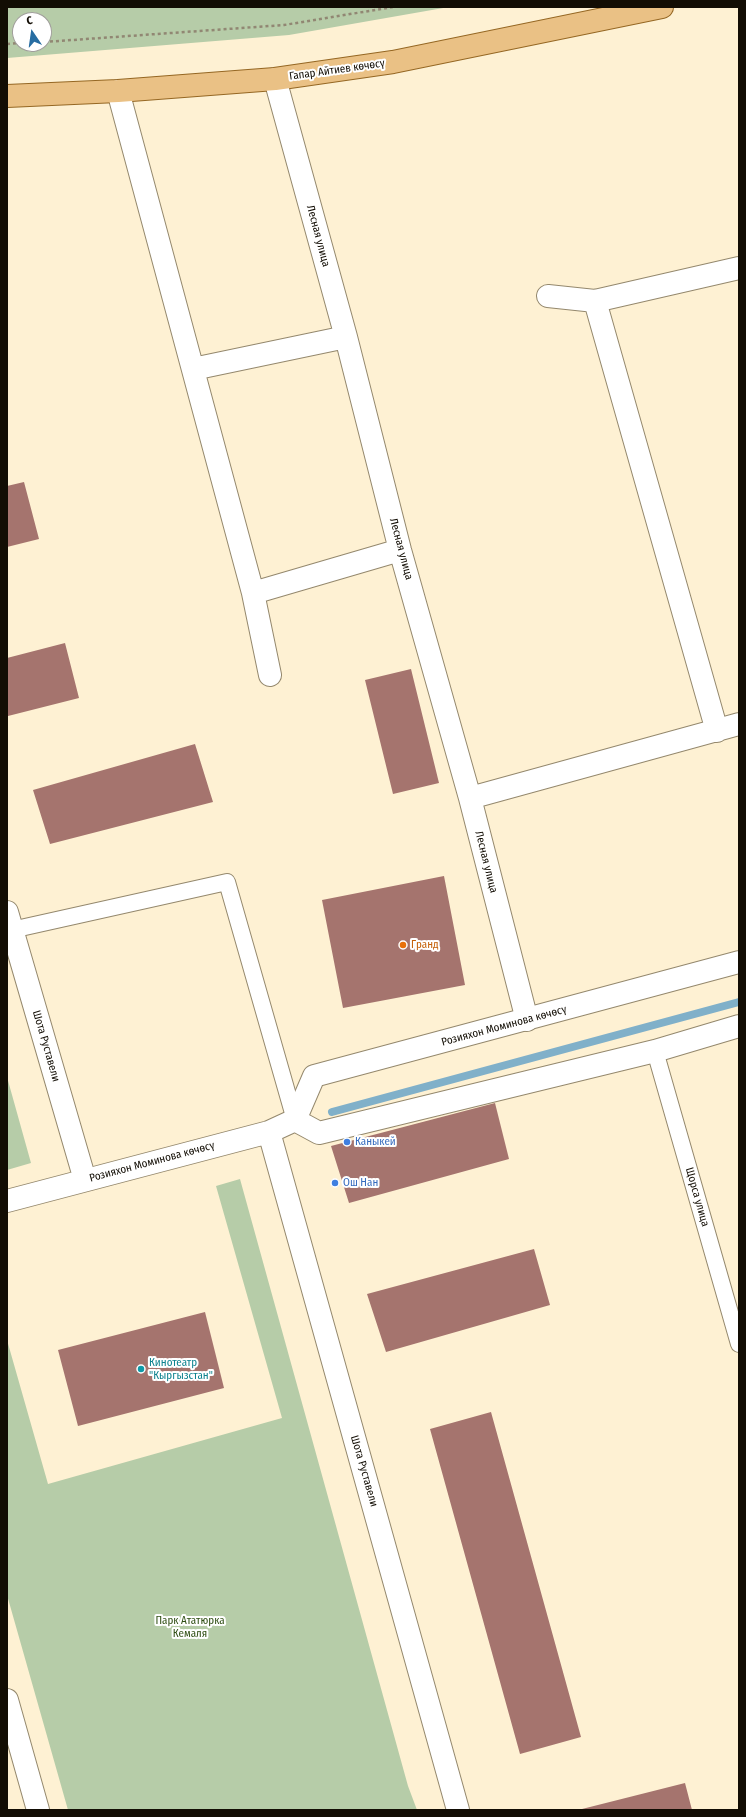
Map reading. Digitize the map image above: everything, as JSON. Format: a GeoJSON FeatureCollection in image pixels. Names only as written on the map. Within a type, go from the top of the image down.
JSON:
{"type":"FeatureCollection","features":[{"type":"Feature","properties":{"kind":"main road","name":"Гапар Айтиев көчөсү"},"geometry":{"type":"LineString","coordinates":[[7,96],[118,91],[275,79],[393,62],[662,7]]}},
{"type":"Feature","properties":{"kind":"street","name":"Лесная улица"},"geometry":{"type":"LineString","coordinates":[[275,79],[346,337],[400,550],[470,798],[527,1020]]}},
{"type":"Feature","properties":{"kind":"street"},"geometry":{"type":"LineString","coordinates":[[118,91],[253,593],[270,675]]}},
{"type":"Feature","properties":{"kind":"street"},"geometry":{"type":"LineString","coordinates":[[548,296],[595,301],[739,268]]}},
{"type":"Feature","properties":{"kind":"street"},"geometry":{"type":"LineString","coordinates":[[595,301],[717,731]]}},
{"type":"Feature","properties":{"kind":"street"},"geometry":{"type":"LineString","coordinates":[[193,369],[346,337]]}},
{"type":"Feature","properties":{"kind":"street"},"geometry":{"type":"LineString","coordinates":[[253,593],[400,550]]}},
{"type":"Feature","properties":{"kind":"street"},"geometry":{"type":"LineString","coordinates":[[470,798],[739,724]]}},
{"type":"Feature","properties":{"kind":"street","name":"Шота Руставели"},"geometry":{"type":"LineString","coordinates":[[9,925],[85,1180]]}},
{"type":"Feature","properties":{"kind":"street","name":"Розияхон Моминова көчөсү"},"geometry":{"type":"LineString","coordinates":[[7,1201],[269,1132],[295,1120],[314,1076],[739,962]]}},
{"type":"Feature","properties":{"kind":"street"},"geometry":{"type":"LineString","coordinates":[[295,1120],[319,1133],[654,1051],[739,1026]]}},
{"type":"Feature","properties":{"kind":"street","name":"Шота Руставели"},"geometry":{"type":"LineString","coordinates":[[269,1132],[458,1810]]}},
{"type":"Feature","properties":{"kind":"street"},"geometry":{"type":"LineString","coordinates":[[7,1700],[38,1810]]}},
{"type":"Feature","properties":{"kind":"lane"},"geometry":{"type":"LineString","coordinates":[[9,925],[227,882],[295,1120]]}},
{"type":"Feature","properties":{"kind":"lane","name":"Щорса улица"},"geometry":{"type":"LineString","coordinates":[[654,1051],[732,1294],[739,1344]]}},
{"type":"Feature","properties":{"kind":"path"},"geometry":{"type":"LineString","coordinates":[[52,41],[284,25],[392,7]]}},
{"type":"Feature","properties":{"kind":"green space"},"geometry":{"type":"Polygon","coordinates":[[[7,7],[449,7],[289,35],[7,58],[7,7]]]}},
{"type":"Feature","properties":{"kind":"green space"},"geometry":{"type":"Polygon","coordinates":[[[7,1077],[31,1163],[7,1170],[7,1077]]]}},
{"type":"Feature","properties":{"kind":"green space","name":"Парк Ататюрка Кемаля"},"geometry":{"type":"Polygon","coordinates":[[[240,1179],[408,1786],[417,1810],[68,1810],[7,1595],[7,1340],[48,1484],[282,1418],[216,1186],[240,1179]]]}},
{"type":"Feature","properties":{"kind":"building"},"geometry":{"type":"Polygon","coordinates":[[[24,482],[39,539],[7,547],[7,486],[24,482]]]}},
{"type":"Feature","properties":{"kind":"building"},"geometry":{"type":"Polygon","coordinates":[[[65,643],[79,698],[8,716],[7,658],[65,643]]]}},
{"type":"Feature","properties":{"kind":"building"},"geometry":{"type":"Polygon","coordinates":[[[411,669],[439,783],[393,794],[365,680],[411,669]]]}},
{"type":"Feature","properties":{"kind":"building"},"geometry":{"type":"Polygon","coordinates":[[[195,744],[213,802],[50,844],[33,790],[195,744]]]}},
{"type":"Feature","properties":{"kind":"building"},"geometry":{"type":"Polygon","coordinates":[[[444,876],[465,985],[343,1008],[322,900],[444,876]]]}},
{"type":"Feature","properties":{"kind":"building"},"geometry":{"type":"Polygon","coordinates":[[[495,1103],[509,1159],[349,1203],[331,1146],[495,1103]]]}},
{"type":"Feature","properties":{"kind":"building"},"geometry":{"type":"Polygon","coordinates":[[[534,1249],[550,1305],[386,1352],[367,1294],[534,1249]]]}},
{"type":"Feature","properties":{"kind":"building","name":"Кинотеатр \"Кыргызстан\""},"geometry":{"type":"Polygon","coordinates":[[[205,1312],[224,1388],[78,1426],[58,1350],[205,1312]]]}},
{"type":"Feature","properties":{"kind":"building"},"geometry":{"type":"Polygon","coordinates":[[[491,1412],[581,1737],[520,1754],[430,1429],[491,1412]]]}},
{"type":"Feature","properties":{"kind":"building"},"geometry":{"type":"Polygon","coordinates":[[[685,1783],[692,1810],[582,1810],[582,1809],[685,1783]]]}},
{"type":"Feature","properties":{"kind":"waterway"},"geometry":{"type":"LineString","coordinates":[[332,1112],[739,1002]]}},
{"type":"Feature","properties":{"kind":"place","name":"Гранд"},"geometry":{"type":"Point","coordinates":[403,945]}},
{"type":"Feature","properties":{"kind":"place","name":"Каныкей"},"geometry":{"type":"Point","coordinates":[347,1142]}},
{"type":"Feature","properties":{"kind":"place","name":"Ош Нан"},"geometry":{"type":"Point","coordinates":[335,1183]}},
{"type":"Feature","properties":{"kind":"place","name":"Кинотеатр \"Кыргызстан\""},"geometry":{"type":"Point","coordinates":[141,1369]}}]}
